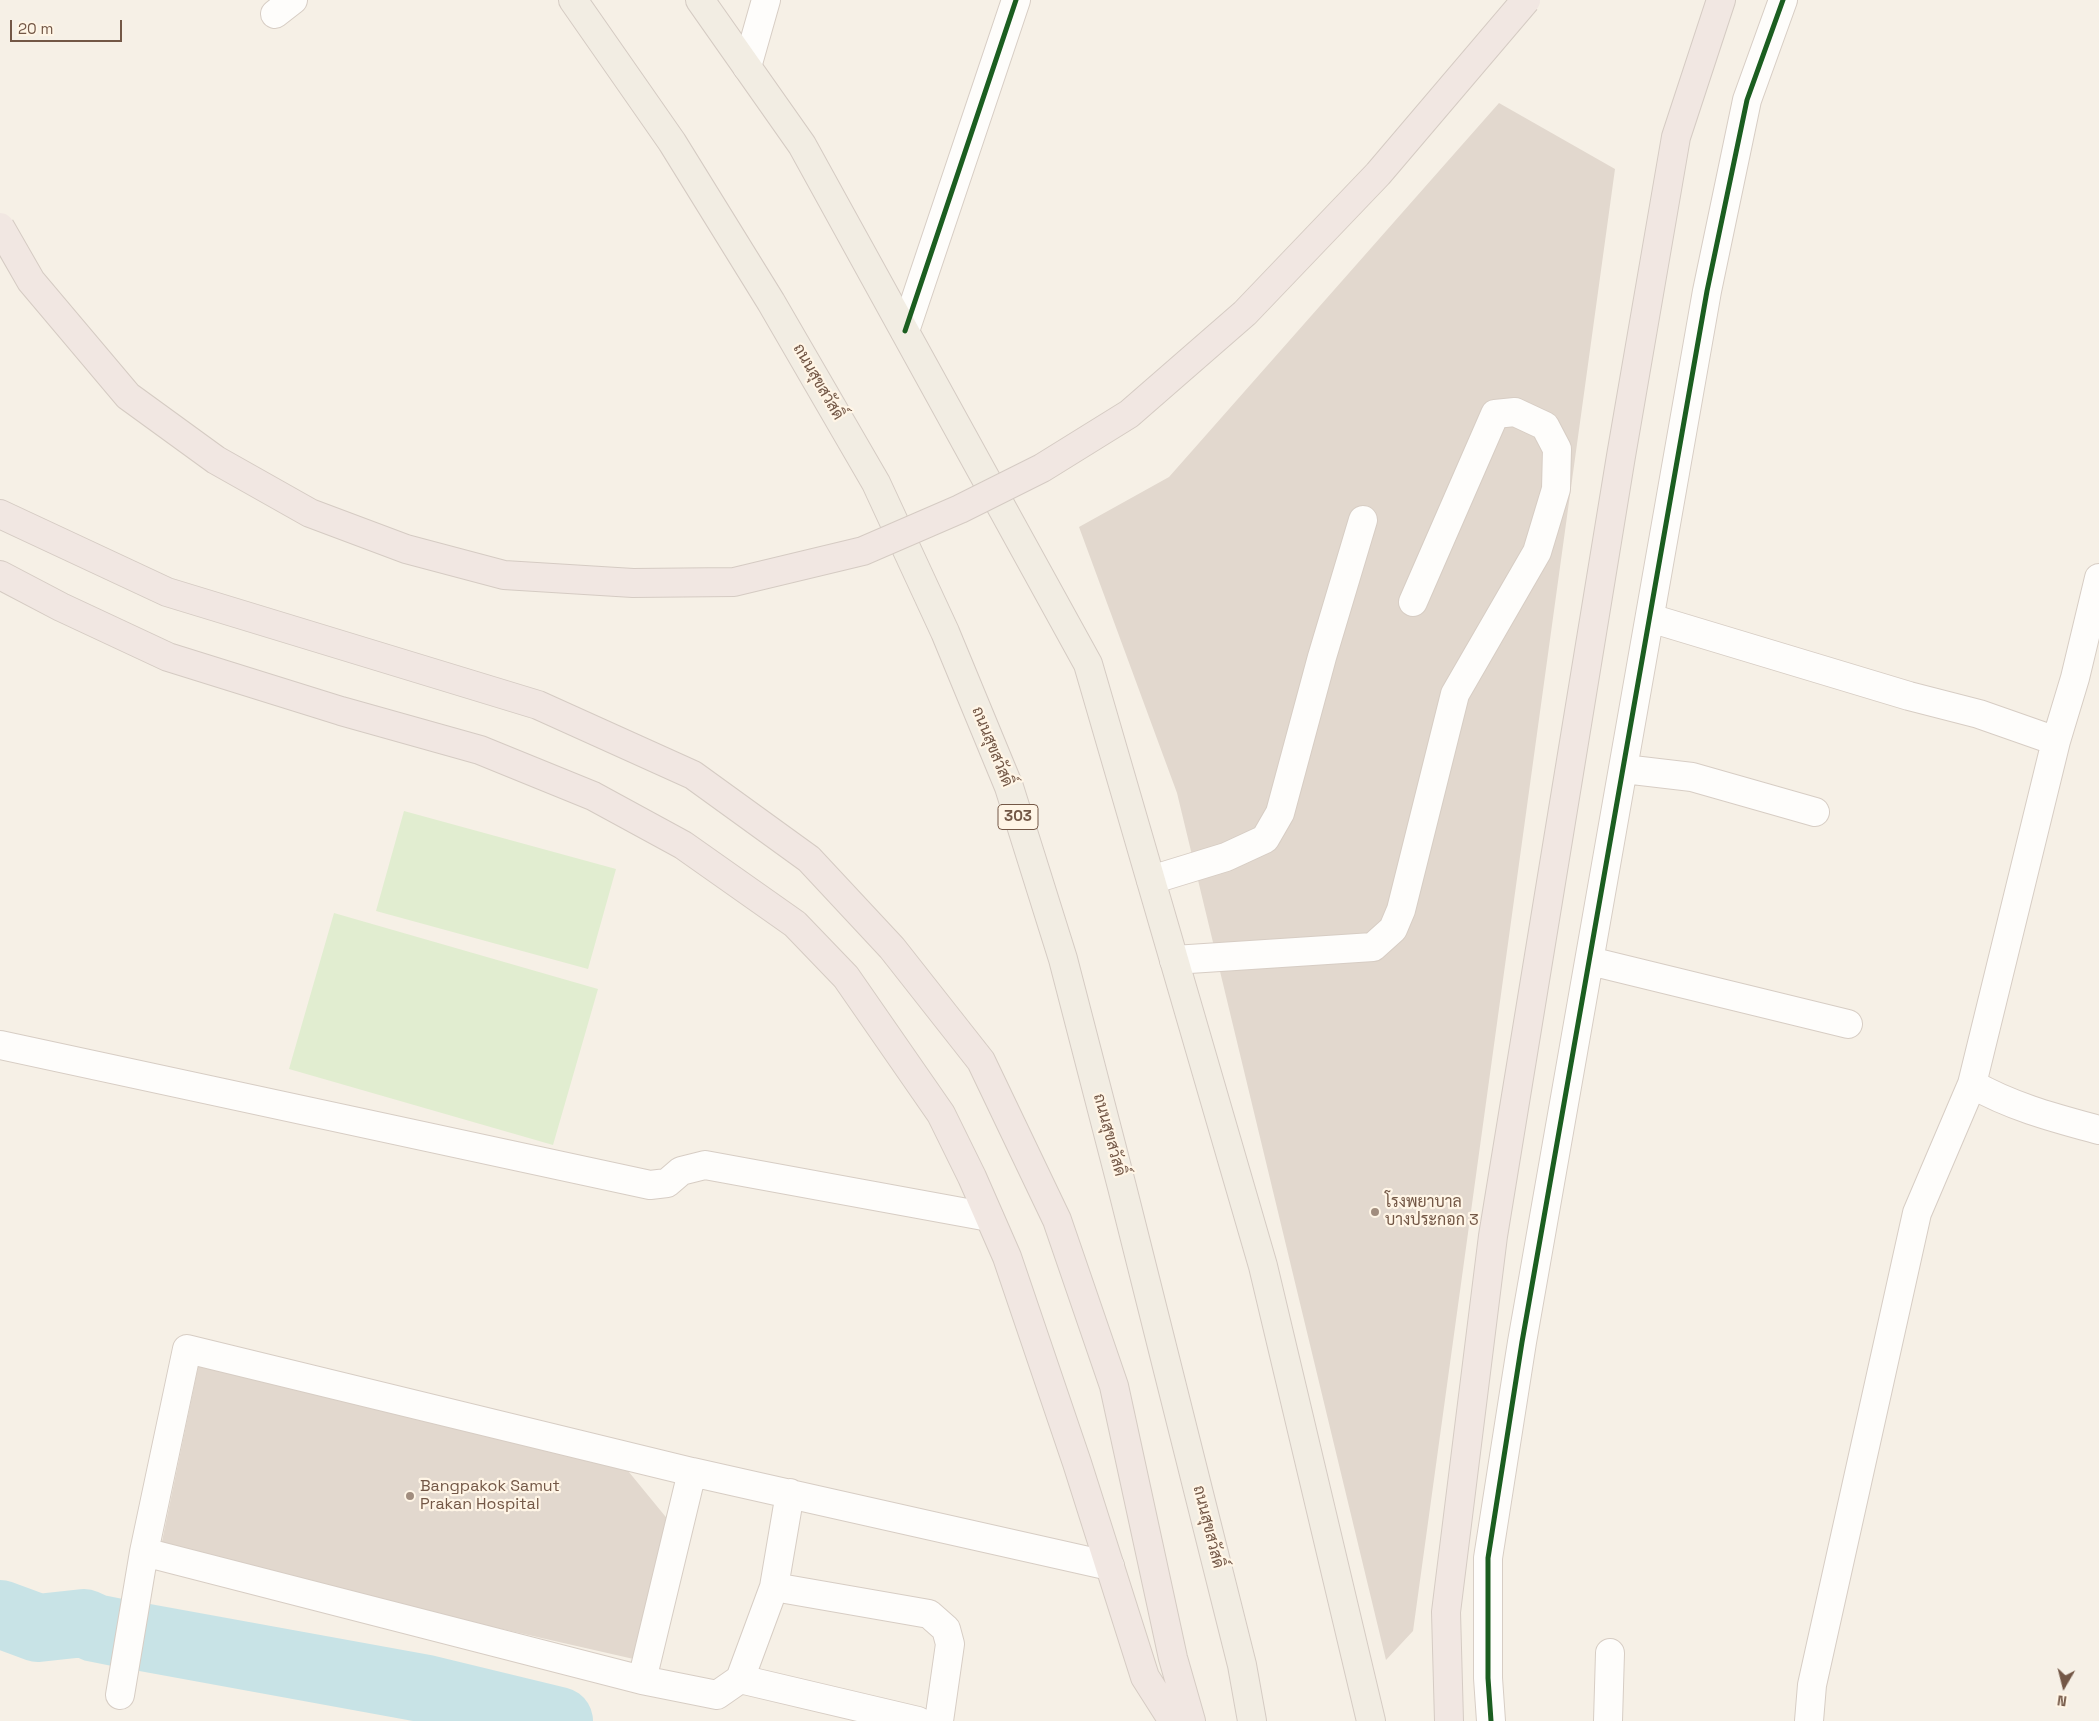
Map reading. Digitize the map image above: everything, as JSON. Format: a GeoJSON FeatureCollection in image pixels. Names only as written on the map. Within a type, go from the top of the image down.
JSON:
{"type":"FeatureCollection","features":[{"type":"Feature","properties":{"kind":"highway"},"geometry":{"type":"LineString","coordinates":[[0,227],[31,281],[128,396],[216,460],[310,513],[406,549],[504,575],[633,583],[734,582],[863,551],[951,513],[1042,468],[1129,414],[1252,306],[1378,174],[1526,0]]}},
{"type":"Feature","properties":{"kind":"highway"},"geometry":{"type":"LineString","coordinates":[[1449,1721],[1446,1612],[1493,1236],[1621,456],[1676,137],[1721,0]]}},
{"type":"Feature","properties":{"kind":"highway"},"geometry":{"type":"LineString","coordinates":[[0,514],[168,592],[538,705],[693,775],[809,859],[892,948],[981,1061],[1057,1220],[1114,1386],[1173,1658],[1191,1721]]}},
{"type":"Feature","properties":{"kind":"highway"},"geometry":{"type":"LineString","coordinates":[[0,575],[61,607],[168,657],[340,711],[480,750],[593,796],[683,845],[795,924],[846,977],[941,1114],[972,1177],[1010,1266],[1077,1462],[1145,1677],[1173,1721]]}},
{"type":"Feature","properties":{"kind":"main road","name":"ถนนสุขสวัสดิ์"},"geometry":{"type":"LineString","coordinates":[[573,0],[682,159],[771,302],[876,483],[946,632],[1009,786],[1063,959],[1242,1664],[1252,1721]]}},
{"type":"Feature","properties":{"kind":"main road"},"geometry":{"type":"LineString","coordinates":[[700,0],[802,145],[1088,664],[1263,1266],[1371,1721]]}},
{"type":"Feature","properties":{"kind":"street"},"geometry":{"type":"LineString","coordinates":[[747,67],[766,0]]}},
{"type":"Feature","properties":{"kind":"street"},"geometry":{"type":"LineString","coordinates":[[904,331],[1016,0]]}},
{"type":"Feature","properties":{"kind":"street"},"geometry":{"type":"LineString","coordinates":[[1490,1721],[1488,1558],[1522,1342],[1707,291],[1747,100],[1783,0]]}},
{"type":"Feature","properties":{"kind":"street"},"geometry":{"type":"LineString","coordinates":[[1174,960],[1373,947],[1393,929],[1401,910],[1455,694],[1538,552],[1556,489],[1557,449],[1545,426],[1515,412],[1495,414],[1413,602]]}},
{"type":"Feature","properties":{"kind":"street"},"geometry":{"type":"LineString","coordinates":[[1151,880],[1226,857],[1265,839],[1280,813],[1322,657],[1363,520]]}},
{"type":"Feature","properties":{"kind":"street"},"geometry":{"type":"LineString","coordinates":[[1809,1721],[1812,1686],[1917,1213],[1972,1084],[2056,741],[2075,678],[2099,578]]}},
{"type":"Feature","properties":{"kind":"street"},"geometry":{"type":"LineString","coordinates":[[1650,618],[1909,696],[1979,714],[2056,741]]}},
{"type":"Feature","properties":{"kind":"street"},"geometry":{"type":"LineString","coordinates":[[1624,769],[1692,777],[1815,812]]}},
{"type":"Feature","properties":{"kind":"street"},"geometry":{"type":"LineString","coordinates":[[1590,961],[1848,1024]]}},
{"type":"Feature","properties":{"kind":"street"},"geometry":{"type":"LineString","coordinates":[[0,1045],[650,1185],[667,1183],[681,1171],[705,1165],[989,1217]]}},
{"type":"Feature","properties":{"kind":"street"},"geometry":{"type":"LineString","coordinates":[[1972,1084],[1998,1099],[2035,1112],[2099,1130]]}},
{"type":"Feature","properties":{"kind":"street"},"geometry":{"type":"LineString","coordinates":[[120,1695],[144,1552],[187,1350],[692,1472],[1110,1566]]}},
{"type":"Feature","properties":{"kind":"street"},"geometry":{"type":"LineString","coordinates":[[642,1680],[692,1472]]}},
{"type":"Feature","properties":{"kind":"street"},"geometry":{"type":"LineString","coordinates":[[144,1552],[642,1680],[717,1695],[740,1679],[774,1587],[790,1493]]}},
{"type":"Feature","properties":{"kind":"street"},"geometry":{"type":"LineString","coordinates":[[774,1587],[929,1614],[946,1629],[950,1644],[939,1721]]}},
{"type":"Feature","properties":{"kind":"street"},"geometry":{"type":"LineString","coordinates":[[1608,1721],[1610,1653]]}},
{"type":"Feature","properties":{"kind":"street"},"geometry":{"type":"LineString","coordinates":[[740,1679],[918,1721]]}},
{"type":"Feature","properties":{"kind":"green space"},"geometry":{"type":"Polygon","coordinates":[[[404,811],[616,869],[588,969],[376,911],[404,811]]]}},
{"type":"Feature","properties":{"kind":"green space"},"geometry":{"type":"Polygon","coordinates":[[[334,913],[598,989],[553,1145],[289,1069],[334,913]]]}},
{"type":"Feature","properties":{"kind":"building","name":"โรงพยาบาล บางประกอก 3"},"geometry":{"type":"Polygon","coordinates":[[[1499,103],[1615,169],[1413,1631],[1386,1660],[1177,793],[1079,527],[1169,477],[1499,103]]]}},
{"type":"Feature","properties":{"kind":"building","name":"Bangpakok Samut Prakan Hospital"},"geometry":{"type":"Polygon","coordinates":[[[200,1358],[624,1466],[674,1527],[638,1660],[160,1551],[200,1358]]]}},
{"type":"Feature","properties":{"kind":"waterway"},"geometry":{"type":"LineString","coordinates":[[0,1614],[38,1628],[84,1623],[95,1628],[120,1633],[427,1689],[559,1721]]}},
{"type":"Feature","properties":{"kind":"cycle path"},"geometry":{"type":"LineString","coordinates":[[905,331],[1016,0]]}},
{"type":"Feature","properties":{"kind":"cycle path"},"geometry":{"type":"LineString","coordinates":[[1491,1721],[1488,1678],[1488,1558],[1522,1342],[1707,291],[1747,100],[1783,0]]}},
{"type":"Feature","properties":{"kind":"place","name":"โรงพยาบาล บางประกอก 3"},"geometry":{"type":"Point","coordinates":[1375,1212]}},
{"type":"Feature","properties":{"kind":"place","name":"Bangpakok Samut Prakan Hospital"},"geometry":{"type":"Point","coordinates":[410,1496]}}]}
